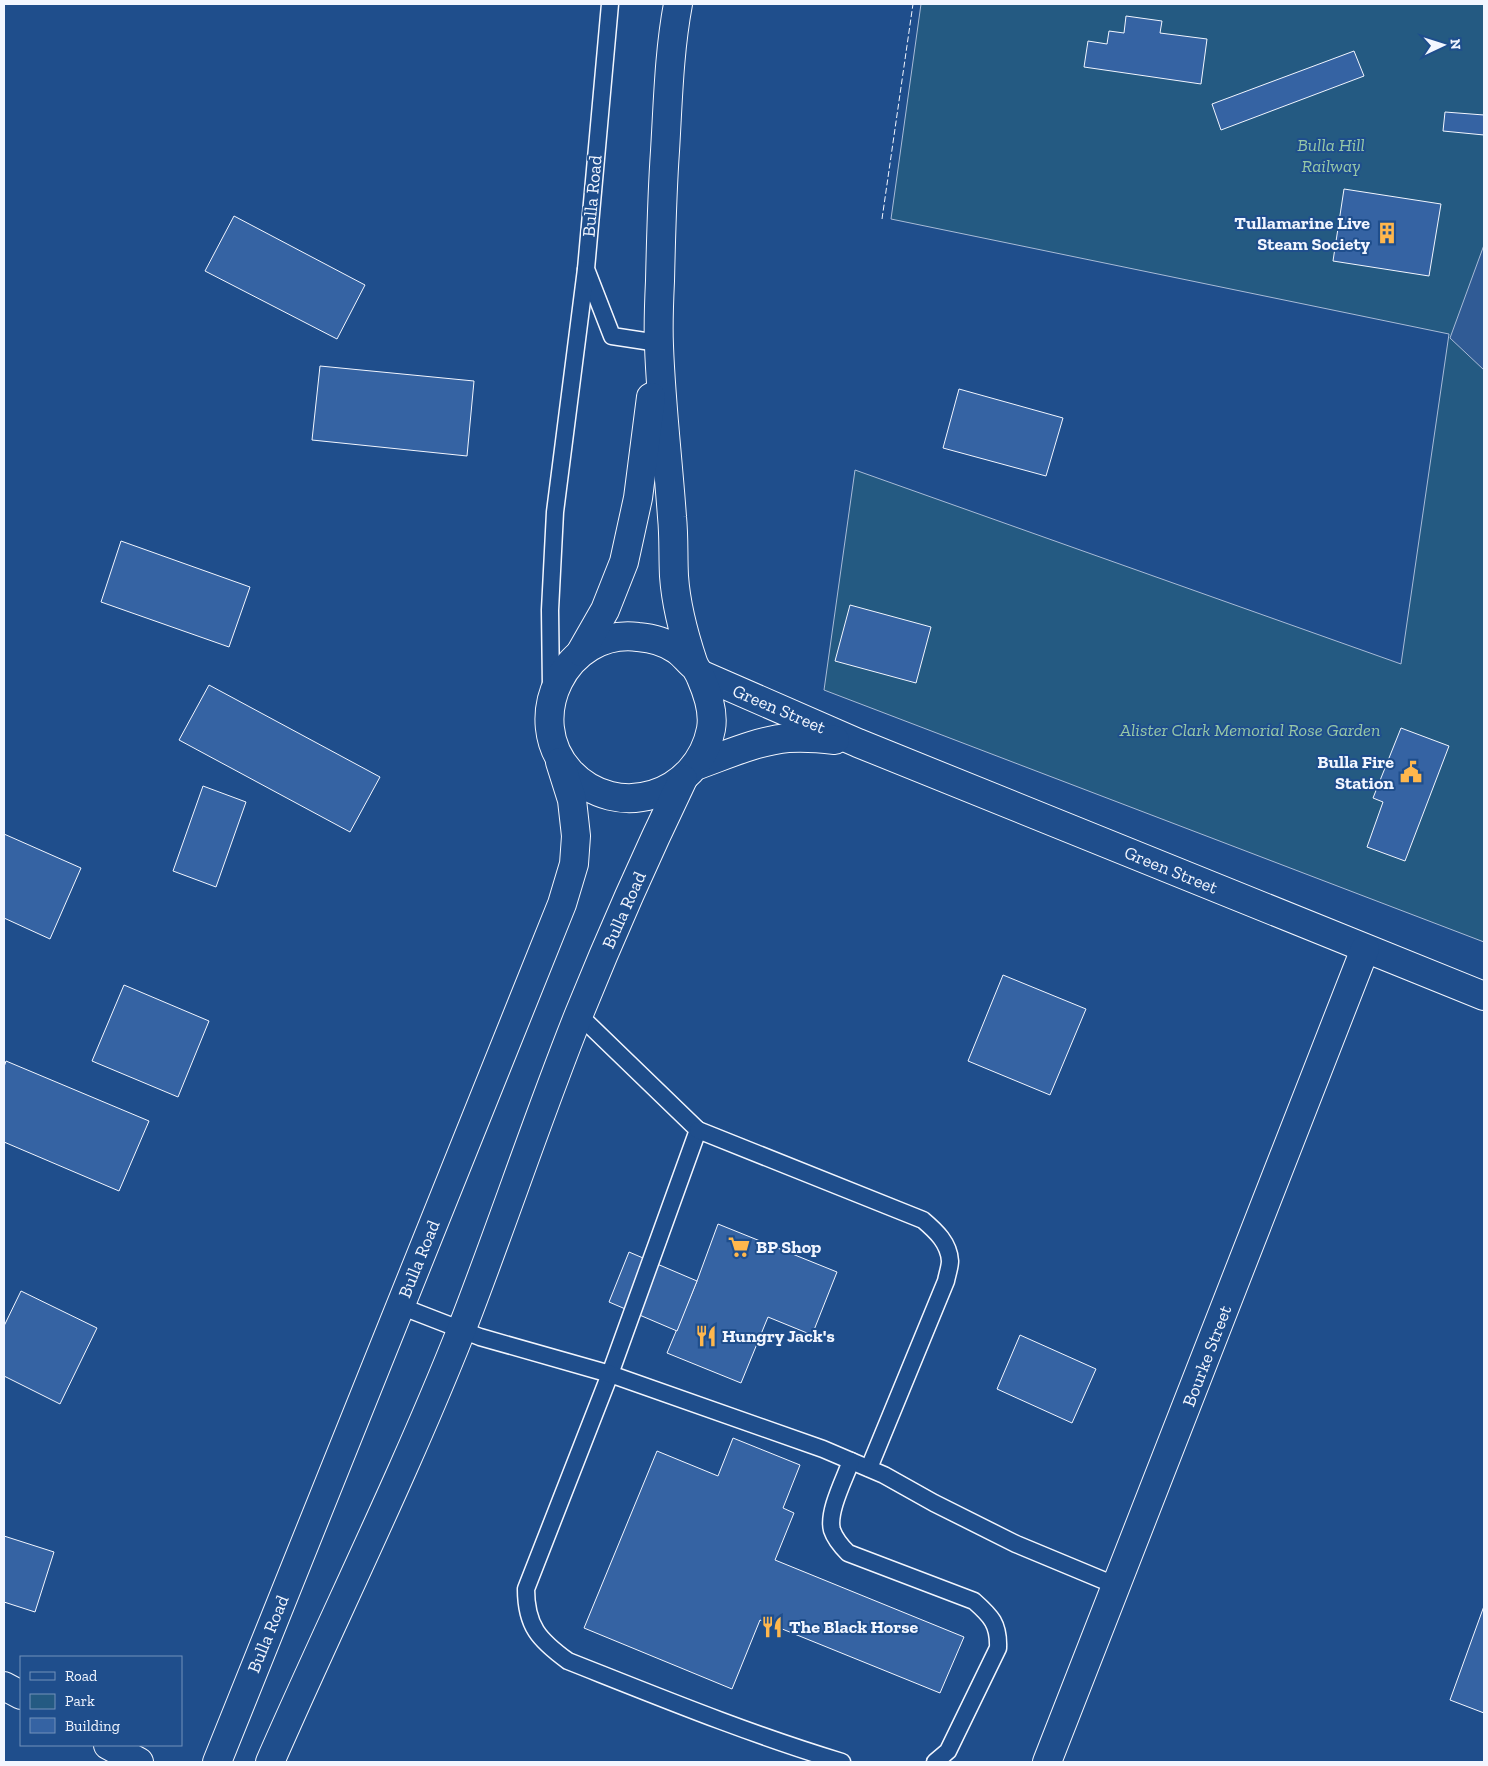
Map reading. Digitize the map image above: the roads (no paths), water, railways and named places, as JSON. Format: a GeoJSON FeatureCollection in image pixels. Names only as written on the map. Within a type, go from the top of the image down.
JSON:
{"type":"FeatureCollection","features":[{"type":"Feature","properties":{"kind":"main road"},"geometry":{"type":"LineString","coordinates":[[658,343],[672,520],[674,577],[680,613],[697,670],[710,700],[712,728],[703,754],[689,772],[666,791],[641,798],[614,797],[589,788],[569,771],[555,748],[549,723],[552,697],[562,672],[580,652],[605,610],[624,562],[638,498],[658,343],[662,201],[671,41],[678,4]]}},
{"type":"Feature","properties":{"kind":"main road"},"geometry":{"type":"LineString","coordinates":[[580,652],[603,640],[628,635],[652,638],[676,649],[697,670]]}},
{"type":"Feature","properties":{"kind":"main road","name":"Green Street"},"geometry":{"type":"LineString","coordinates":[[697,670],[858,743],[1484,996]]}},
{"type":"Feature","properties":{"kind":"main road","name":"Green Street"},"geometry":{"type":"LineString","coordinates":[[689,772],[761,744],[787,738],[816,738],[858,743]]}},
{"type":"Feature","properties":{"kind":"main road","name":"Bulla Road"},"geometry":{"type":"LineString","coordinates":[[217,1762],[562,904],[574,864],[576,836],[572,800],[555,748]]}},
{"type":"Feature","properties":{"kind":"main road","name":"Bulla Road"},"geometry":{"type":"LineString","coordinates":[[270,1762],[317,1654],[391,1497],[461,1330],[579,1015],[628,899],[689,772]]}},
{"type":"Feature","properties":{"kind":"main road","name":"Bourke Street"},"geometry":{"type":"LineString","coordinates":[[1047,1762],[1365,949]]}},
{"type":"Feature","properties":{"kind":"main road"},"geometry":{"type":"LineString","coordinates":[[4,1686],[20,1694]]}},
{"type":"Feature","properties":{"kind":"main road"},"geometry":{"type":"LineString","coordinates":[[110,1746],[140,1762]]}},
{"type":"Feature","properties":{"kind":"lane","name":"Bulla Road"},"geometry":{"type":"LineString","coordinates":[[610,4],[586,269],[612,336],[658,343]]}},
{"type":"Feature","properties":{"kind":"lane"},"geometry":{"type":"LineString","coordinates":[[552,697],[550,610],[555,512],[586,269]]}},
{"type":"Feature","properties":{"kind":"lane"},"geometry":{"type":"LineString","coordinates":[[579,1015],[698,1130],[923,1220],[938,1233],[945,1243],[950,1261],[946,1281],[869,1468]]}},
{"type":"Feature","properties":{"kind":"lane"},"geometry":{"type":"LineString","coordinates":[[698,1130],[610,1374],[526,1589],[526,1607],[535,1631],[550,1647],[568,1661],[724,1723],[842,1762]]}},
{"type":"Feature","properties":{"kind":"lane"},"geometry":{"type":"LineString","coordinates":[[400,1306],[480,1337],[610,1374],[823,1449],[884,1475],[934,1503],[1000,1536],[1117,1586]]}},
{"type":"Feature","properties":{"kind":"lane"},"geometry":{"type":"LineString","coordinates":[[852,1461],[831,1516],[832,1529],[838,1543],[848,1553],[974,1601],[990,1615],[999,1632],[998,1648],[948,1751],[935,1762]]}},
{"type":"Feature","properties":{"kind":"place","name":"Tullamarine Live Steam Society"},"geometry":{"type":"Point","coordinates":[1387,233]}},
{"type":"Feature","properties":{"kind":"place","name":"Bulla Fire Station"},"geometry":{"type":"Point","coordinates":[1411,772]}},
{"type":"Feature","properties":{"kind":"place","name":"BP Shop"},"geometry":{"type":"Point","coordinates":[739,1247]}},
{"type":"Feature","properties":{"kind":"place","name":"Hungry Jack's"},"geometry":{"type":"Point","coordinates":[706,1336]}},
{"type":"Feature","properties":{"kind":"place","name":"The Black Horse"},"geometry":{"type":"Point","coordinates":[772,1627]}},
{"type":"Feature","properties":{"kind":"park label","name":"Bulla Hill Railway"},"geometry":{"type":"Point","coordinates":[1331,155]}},
{"type":"Feature","properties":{"kind":"park label","name":"Alister Clark Memorial Rose Garden"},"geometry":{"type":"Point","coordinates":[1250,730]}}]}
